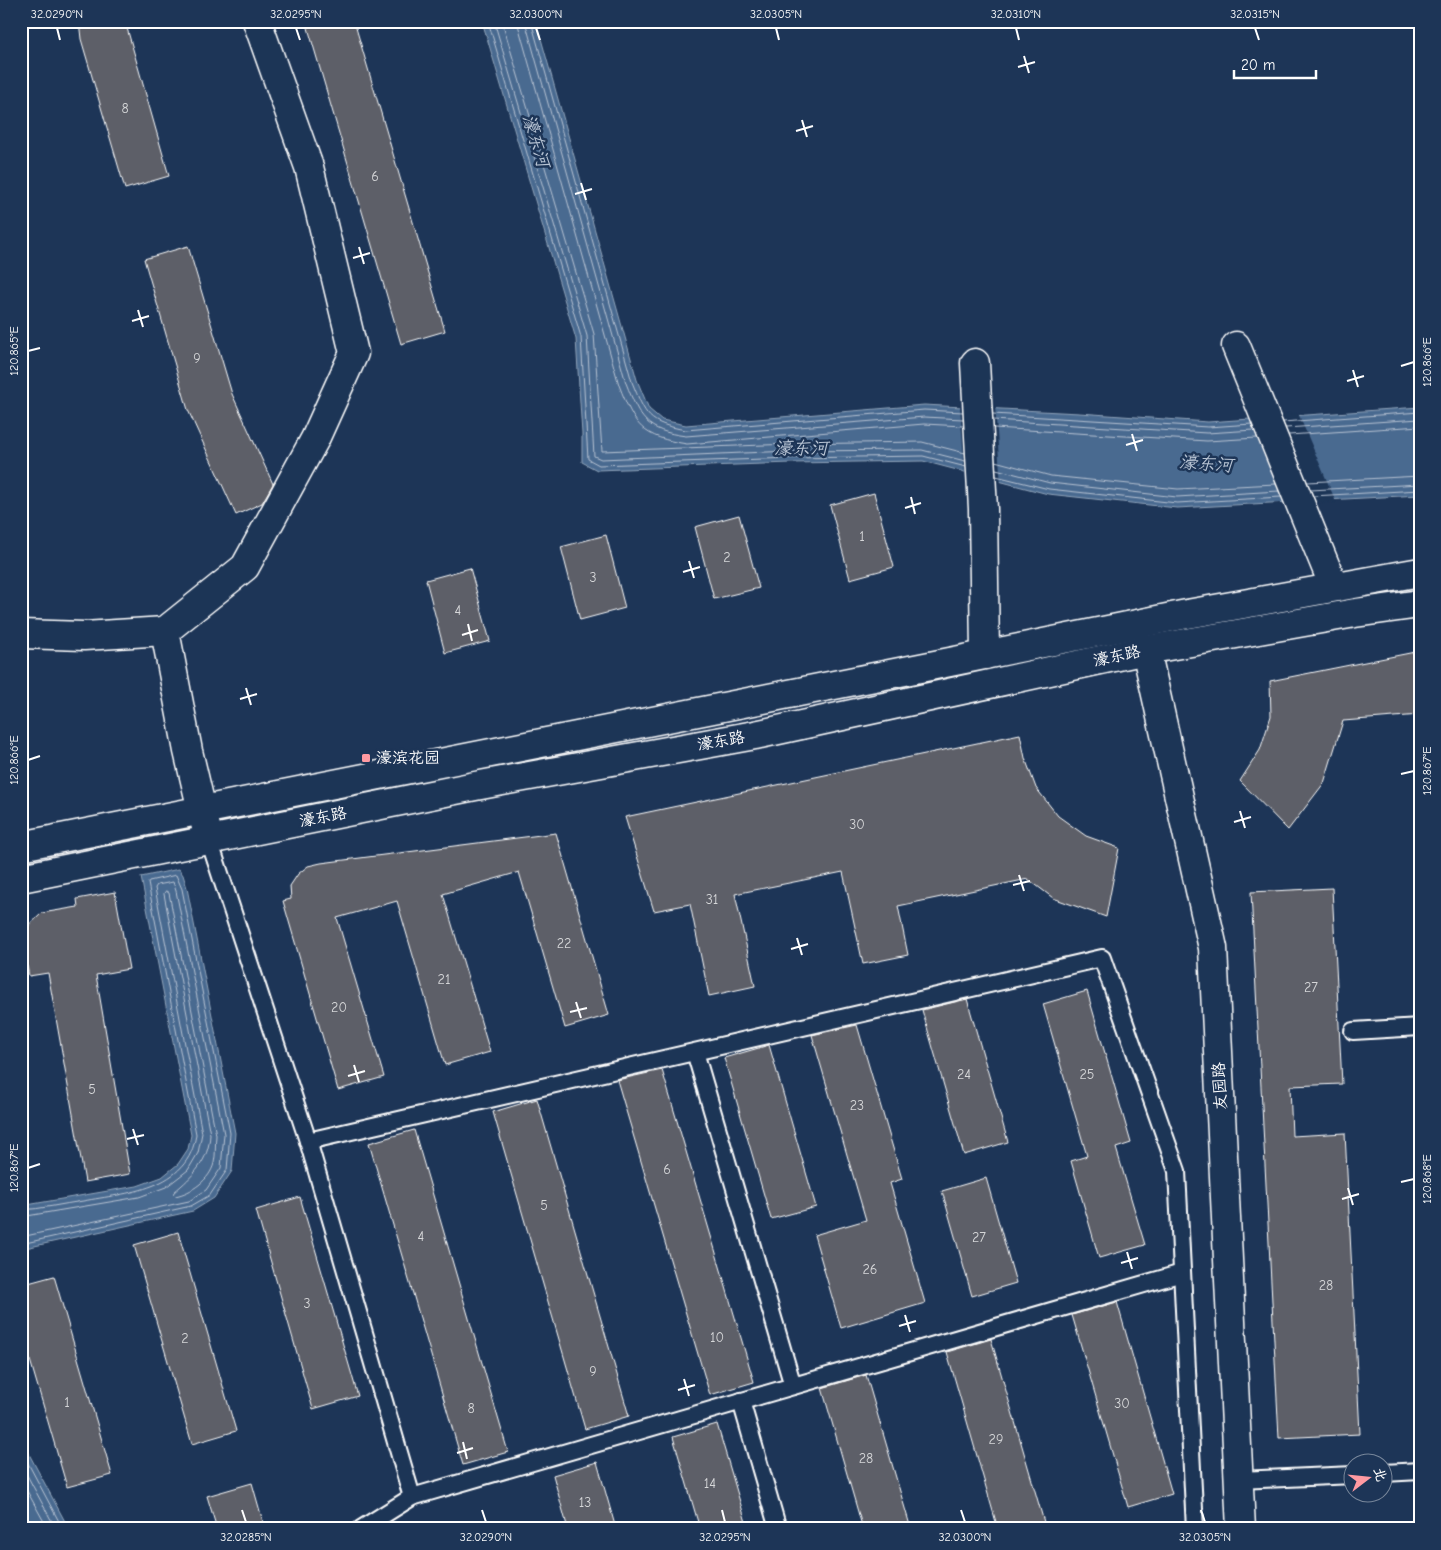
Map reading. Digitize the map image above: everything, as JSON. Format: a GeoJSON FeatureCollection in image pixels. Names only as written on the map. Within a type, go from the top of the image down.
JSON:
{"type":"FeatureCollection","features":[{"type":"Feature","properties":{"kind":"main road"},"geometry":{"type":"LineString","coordinates":[[21,634],[84,636],[165,631],[244,567],[315,439],[354,353],[308,166],[258,21]]}},
{"type":"Feature","properties":{"kind":"main road"},"geometry":{"type":"LineString","coordinates":[[1236,346],[1334,587]]}},
{"type":"Feature","properties":{"kind":"main road"},"geometry":{"type":"LineString","coordinates":[[976,375],[983,509],[986,655]]}},
{"type":"Feature","properties":{"kind":"main road","name":"濠东路"},"geometry":{"type":"LineString","coordinates":[[21,846],[202,812],[379,774],[1182,615],[1420,572]]}},
{"type":"Feature","properties":{"kind":"main road","name":"濠东路"},"geometry":{"type":"LineString","coordinates":[[21,878],[475,786],[755,735],[1146,650],[1354,613],[1420,604]]}},
{"type":"Feature","properties":{"kind":"main road"},"geometry":{"type":"LineString","coordinates":[[165,631],[188,752],[209,840]]}},
{"type":"Feature","properties":{"kind":"main road","name":"友园路"},"geometry":{"type":"LineString","coordinates":[[1146,650],[1213,948],[1241,1529]]}},
{"type":"Feature","properties":{"kind":"lane"},"geometry":{"type":"LineString","coordinates":[[209,840],[308,1141],[412,1497]]}},
{"type":"Feature","properties":{"kind":"lane"},"geometry":{"type":"LineString","coordinates":[[308,1141],[1102,958],[1178,1171],[1195,1529]]}},
{"type":"Feature","properties":{"kind":"lane"},"geometry":{"type":"LineString","coordinates":[[1353,1031],[1420,1027]]}},
{"type":"Feature","properties":{"kind":"lane"},"geometry":{"type":"LineString","coordinates":[[695,1052],[792,1386]]}},
{"type":"Feature","properties":{"kind":"lane"},"geometry":{"type":"LineString","coordinates":[[361,1529],[412,1497],[1182,1273]]}},
{"type":"Feature","properties":{"kind":"lane"},"geometry":{"type":"LineString","coordinates":[[741,1401],[778,1529]]}},
{"type":"Feature","properties":{"kind":"lane"},"geometry":{"type":"LineString","coordinates":[[1394,1472],[1420,1471]]}},
{"type":"Feature","properties":{"kind":"lane"},"geometry":{"type":"LineString","coordinates":[[1239,1480],[1344,1475]]}},
{"type":"Feature","properties":{"kind":"water","name":"濠东河"},"geometry":{"type":"Polygon","coordinates":[[[482,21],[536,21],[637,380],[649,409],[662,420],[686,425],[924,405],[1208,422],[1420,407],[1420,495],[1177,508],[1048,494],[923,461],[791,463],[597,470],[582,462],[576,339],[482,21]]]}},
{"type":"Feature","properties":{"kind":"water"},"geometry":{"type":"Polygon","coordinates":[[[179,869],[187,888],[235,1133],[232,1171],[214,1198],[193,1211],[21,1249],[21,1206],[137,1186],[162,1177],[178,1164],[188,1149],[191,1135],[141,877],[179,869]]]}},
{"type":"Feature","properties":{"kind":"water"},"geometry":{"type":"Polygon","coordinates":[[[21,1439],[69,1529],[21,1529],[21,1439]]]}},
{"type":"Feature","properties":{"kind":"pier"},"geometry":{"type":"Polygon","coordinates":[[[960,405],[995,406],[1001,485],[965,475],[960,405]]]}},
{"type":"Feature","properties":{"kind":"pier"},"geometry":{"type":"Polygon","coordinates":[[[1298,413],[1336,502],[1284,505],[1248,417],[1298,413]]]}},
{"type":"Feature","properties":{"kind":"building"},"geometry":{"type":"Polygon","coordinates":[[[79,21],[125,21],[169,176],[125,189],[81,39],[79,21]]]}},
{"type":"Feature","properties":{"kind":"building"},"geometry":{"type":"Polygon","coordinates":[[[306,21],[354,21],[445,331],[401,344],[306,21]]]}},
{"type":"Feature","properties":{"kind":"building"},"geometry":{"type":"Polygon","coordinates":[[[188,246],[232,394],[273,484],[262,503],[236,515],[188,410],[144,259],[188,246]]]}},
{"type":"Feature","properties":{"kind":"building"},"geometry":{"type":"Polygon","coordinates":[[[874,493],[894,567],[850,579],[830,505],[874,493]]]}},
{"type":"Feature","properties":{"kind":"building"},"geometry":{"type":"Polygon","coordinates":[[[739,515],[759,588],[714,599],[695,527],[739,515]]]}},
{"type":"Feature","properties":{"kind":"building"},"geometry":{"type":"Polygon","coordinates":[[[606,535],[625,608],[580,620],[561,547],[606,535]]]}},
{"type":"Feature","properties":{"kind":"building"},"geometry":{"type":"Polygon","coordinates":[[[470,568],[490,641],[445,653],[426,580],[470,568]]]}},
{"type":"Feature","properties":{"kind":"building"},"geometry":{"type":"Polygon","coordinates":[[[1420,651],[1420,715],[1343,721],[1324,783],[1288,830],[1240,781],[1260,750],[1271,716],[1270,681],[1420,651]]]}},
{"type":"Feature","properties":{"kind":"building"},"geometry":{"type":"Polygon","coordinates":[[[1020,734],[1025,758],[1036,788],[1058,816],[1086,836],[1119,848],[1106,917],[1053,898],[1028,879],[898,906],[908,955],[863,964],[843,872],[735,894],[755,986],[709,996],[690,904],[654,911],[625,817],[1020,734]]]}},
{"type":"Feature","properties":{"kind":"building"},"geometry":{"type":"Polygon","coordinates":[[[556,833],[609,1015],[565,1028],[519,872],[443,894],[490,1052],[445,1065],[397,901],[337,918],[384,1077],[338,1090],[283,901],[291,899],[290,886],[298,874],[308,866],[321,863],[556,833]]]}},
{"type":"Feature","properties":{"kind":"building"},"geometry":{"type":"Polygon","coordinates":[[[1332,888],[1342,1084],[1290,1086],[1292,1136],[1345,1133],[1360,1434],[1279,1438],[1251,892],[1332,888]]]}},
{"type":"Feature","properties":{"kind":"building"},"geometry":{"type":"Polygon","coordinates":[[[115,892],[129,969],[96,975],[130,1174],[85,1182],[48,973],[29,976],[21,933],[42,913],[78,907],[77,899],[115,892]]]}},
{"type":"Feature","properties":{"kind":"building"},"geometry":{"type":"Polygon","coordinates":[[[1087,991],[1131,1143],[1116,1148],[1145,1245],[1099,1258],[1071,1161],[1087,1156],[1043,1004],[1087,991]]]}},
{"type":"Feature","properties":{"kind":"building"},"geometry":{"type":"Polygon","coordinates":[[[967,999],[1008,1142],[964,1155],[922,1010],[967,999]]]}},
{"type":"Feature","properties":{"kind":"building"},"geometry":{"type":"Polygon","coordinates":[[[857,1025],[902,1179],[890,1183],[925,1303],[841,1328],[814,1235],[866,1220],[812,1035],[857,1025]]]}},
{"type":"Feature","properties":{"kind":"building"},"geometry":{"type":"Polygon","coordinates":[[[769,1045],[816,1207],[771,1219],[724,1058],[769,1045]]]}},
{"type":"Feature","properties":{"kind":"building"},"geometry":{"type":"Polygon","coordinates":[[[662,1070],[754,1382],[710,1395],[617,1080],[662,1070]]]}},
{"type":"Feature","properties":{"kind":"building"},"geometry":{"type":"Polygon","coordinates":[[[537,1099],[629,1416],[585,1429],[493,1112],[537,1099]]]}},
{"type":"Feature","properties":{"kind":"building"},"geometry":{"type":"Polygon","coordinates":[[[414,1130],[508,1452],[463,1465],[369,1143],[414,1130]]]}},
{"type":"Feature","properties":{"kind":"building"},"geometry":{"type":"Polygon","coordinates":[[[986,1178],[1016,1283],[972,1296],[942,1191],[986,1178]]]}},
{"type":"Feature","properties":{"kind":"building"},"geometry":{"type":"Polygon","coordinates":[[[300,1197],[358,1396],[313,1409],[256,1210],[300,1197]]]}},
{"type":"Feature","properties":{"kind":"building"},"geometry":{"type":"Polygon","coordinates":[[[178,1232],[236,1431],[192,1444],[134,1245],[178,1232]]]}},
{"type":"Feature","properties":{"kind":"building"},"geometry":{"type":"Polygon","coordinates":[[[54,1276],[112,1475],[67,1487],[21,1329],[21,1285],[54,1276]]]}},
{"type":"Feature","properties":{"kind":"building"},"geometry":{"type":"Polygon","coordinates":[[[1117,1302],[1172,1494],[1128,1507],[1072,1315],[1117,1302]]]}},
{"type":"Feature","properties":{"kind":"building"},"geometry":{"type":"Polygon","coordinates":[[[991,1339],[1046,1529],[998,1529],[947,1352],[991,1339]]]}},
{"type":"Feature","properties":{"kind":"building"},"geometry":{"type":"Polygon","coordinates":[[[866,1375],[911,1529],[863,1529],[822,1388],[866,1375]]]}},
{"type":"Feature","properties":{"kind":"building"},"geometry":{"type":"Polygon","coordinates":[[[717,1424],[748,1529],[700,1529],[673,1437],[717,1424]]]}},
{"type":"Feature","properties":{"kind":"building"},"geometry":{"type":"Polygon","coordinates":[[[597,1462],[616,1529],[568,1529],[553,1475],[597,1462]]]}},
{"type":"Feature","properties":{"kind":"building"},"geometry":{"type":"Polygon","coordinates":[[[252,1483],[265,1529],[217,1529],[207,1496],[252,1483]]]}},
{"type":"Feature","properties":{"kind":"place","name":"濠滨花园"},"geometry":{"type":"Point","coordinates":[366,758]}}]}
